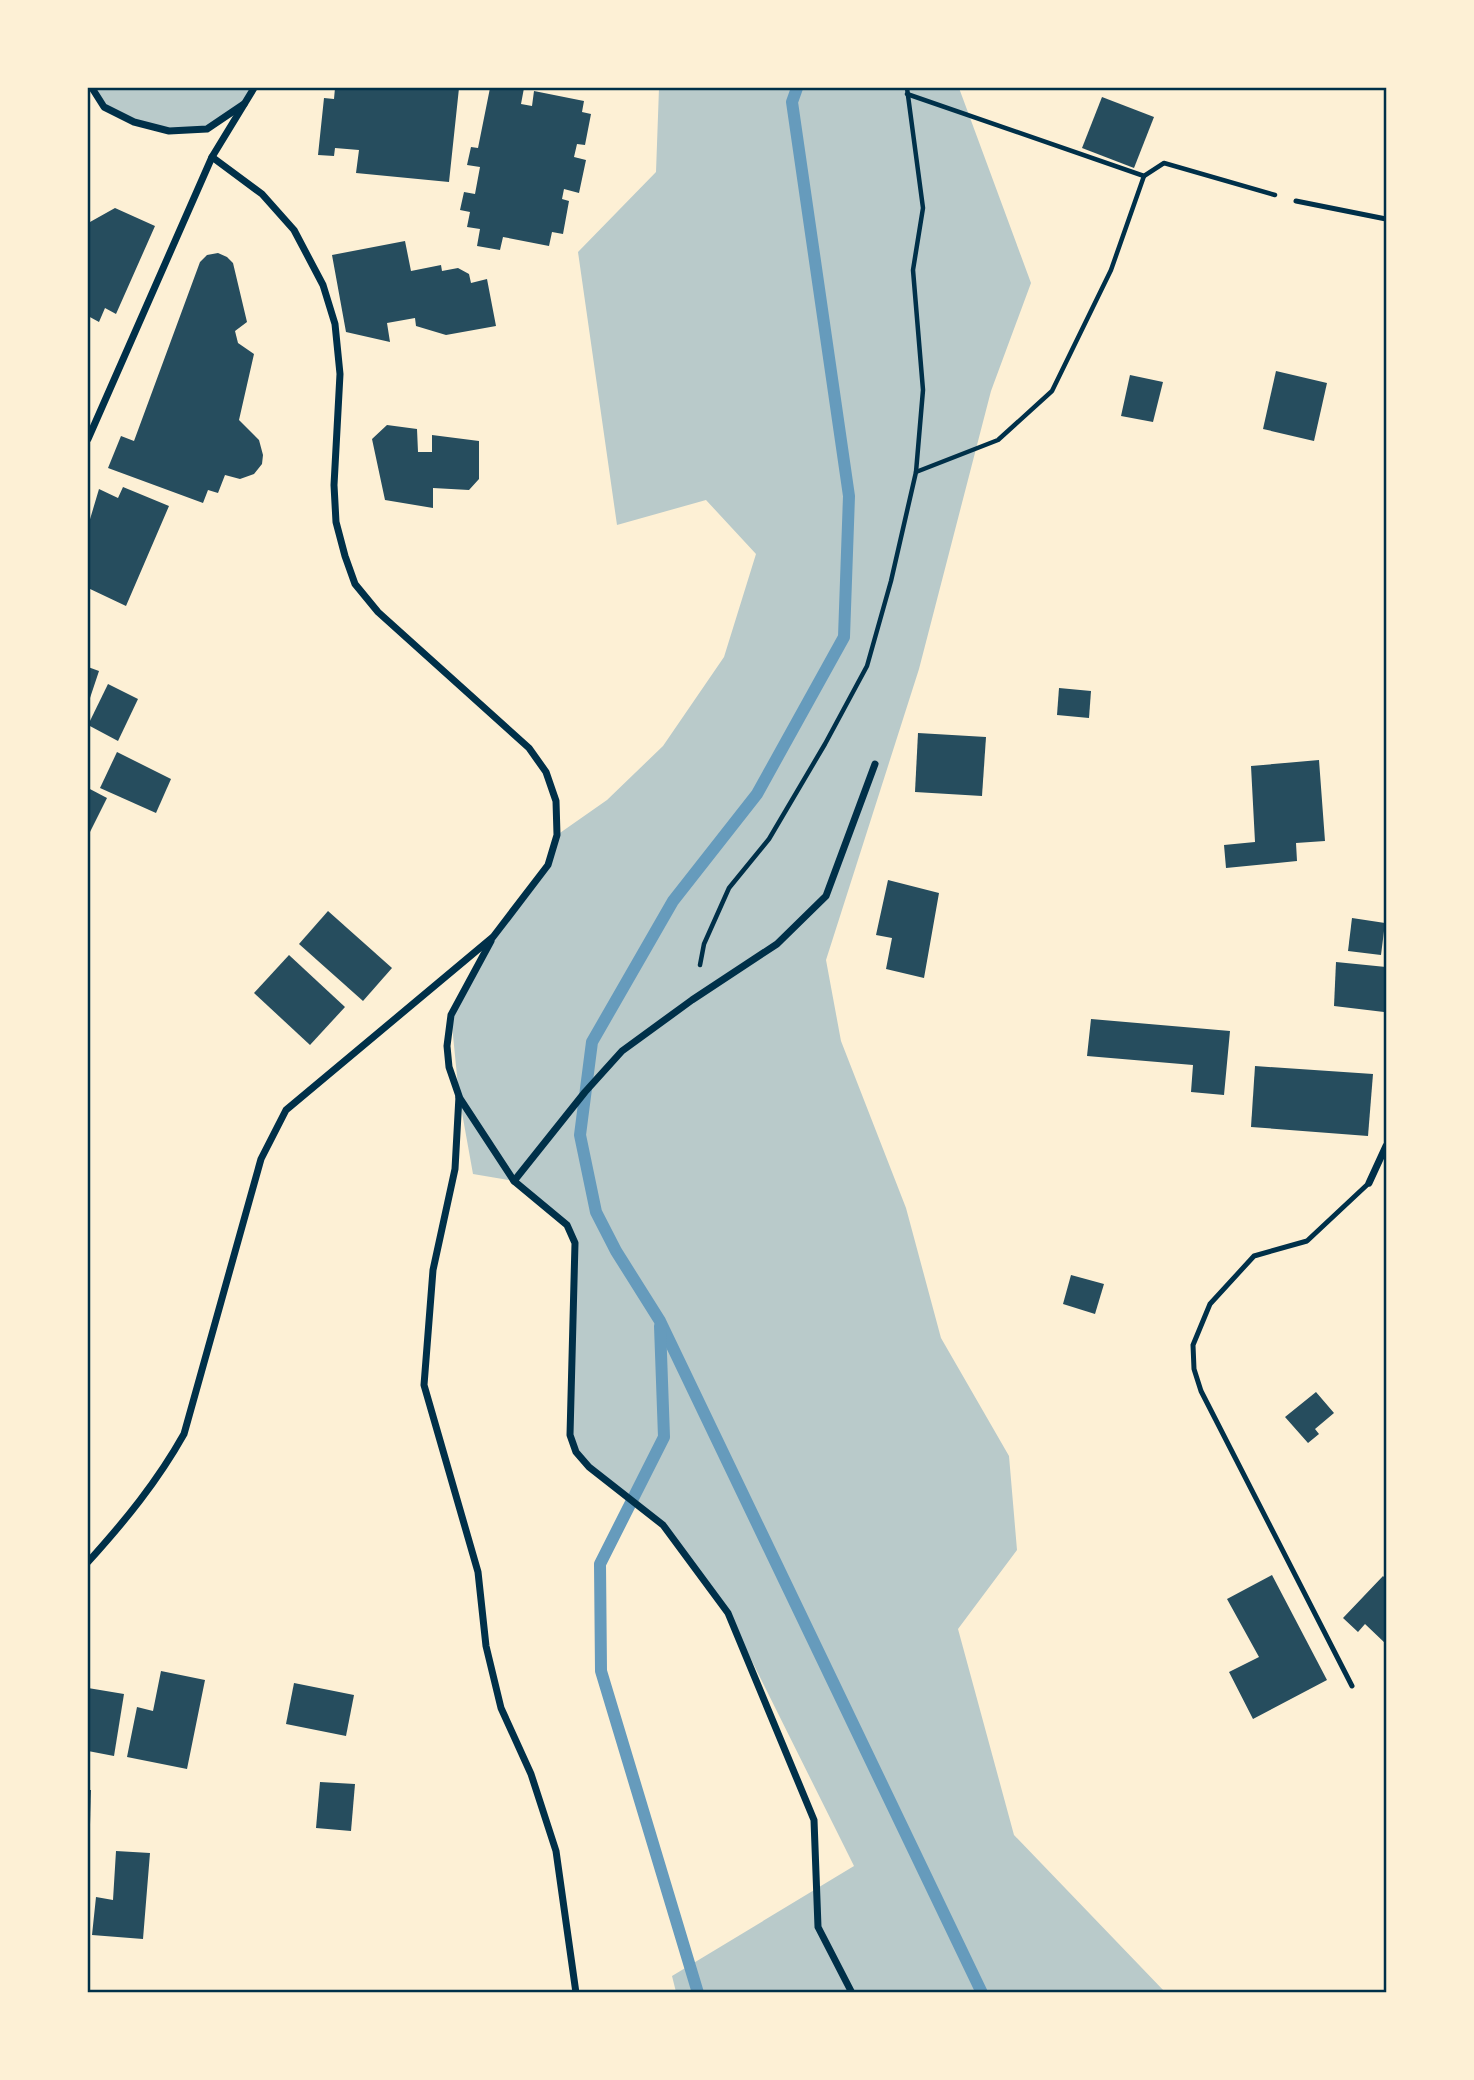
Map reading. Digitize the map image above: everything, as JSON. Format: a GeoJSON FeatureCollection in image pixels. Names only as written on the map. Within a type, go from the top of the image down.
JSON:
{"type":"FeatureCollection","features":[{"type":"Feature","properties":{"kind":"street"},"geometry":{"type":"LineString","coordinates":[[92,88],[104,107],[134,122],[169,131],[206,129],[247,102]]}},
{"type":"Feature","properties":{"kind":"street"},"geometry":{"type":"LineString","coordinates":[[88,439],[212,156],[254,88]]}},
{"type":"Feature","properties":{"kind":"street"},"geometry":{"type":"LineString","coordinates":[[212,156],[262,194],[294,230],[323,285],[335,324],[340,374],[334,485],[336,522],[355,584],[378,612],[529,748],[547,772],[556,801],[557,835],[551,855],[548,864],[493,937],[451,1015],[447,1046],[449,1067],[459,1096],[514,1181],[567,1225],[575,1243],[570,1436],[576,1452],[589,1467],[663,1525],[728,1613],[814,1820],[818,1927],[852,1993]]}},
{"type":"Feature","properties":{"kind":"street"},"geometry":{"type":"LineString","coordinates":[[514,1181],[585,1092],[622,1051],[692,1000],[777,944],[826,896],[874,764]]}},
{"type":"Feature","properties":{"kind":"street"},"geometry":{"type":"LineString","coordinates":[[88,1562],[161,1474],[184,1434],[261,1159],[286,1110],[493,937]]}},
{"type":"Feature","properties":{"kind":"street"},"geometry":{"type":"LineString","coordinates":[[459,1096],[455,1169],[433,1270],[424,1385],[478,1572],[486,1646],[501,1708],[531,1774],[556,1851],[576,1993]]}},
{"type":"Feature","properties":{"kind":"street"},"geometry":{"type":"LineString","coordinates":[[1369,1183],[1387,1146]]}},
{"type":"Feature","properties":{"kind":"lane"},"geometry":{"type":"LineString","coordinates":[[1296,201],[1387,219]]}},
{"type":"Feature","properties":{"kind":"lane"},"geometry":{"type":"LineString","coordinates":[[1352,1686],[1200,1391],[1194,1369],[1193,1345],[1210,1304],[1254,1256],[1307,1241],[1369,1183]]}},
{"type":"Feature","properties":{"kind":"path"},"geometry":{"type":"LineString","coordinates":[[692,1000],[704,944],[729,888],[769,839],[867,666],[891,581],[916,472],[923,390],[914,270],[923,208],[907,88]]}},
{"type":"Feature","properties":{"kind":"path"},"geometry":{"type":"LineString","coordinates":[[907,94],[1144,176]]}},
{"type":"Feature","properties":{"kind":"path"},"geometry":{"type":"LineString","coordinates":[[916,472],[998,440],[1052,391],[1111,270],[1144,176],[1164,163],[1296,201]]}},
{"type":"Feature","properties":{"kind":"shaded area"},"geometry":{"type":"Polygon","coordinates":[[[92,88],[254,88],[247,102],[207,129],[169,131],[134,122],[104,107],[92,88]]]}},
{"type":"Feature","properties":{"kind":"shaded area"},"geometry":{"type":"Polygon","coordinates":[[[659,88],[959,88],[1031,283],[991,391],[919,669],[826,960],[841,1041],[906,1208],[941,1338],[1009,1456],[1017,1550],[958,1629],[1014,1835],[1165,1992],[676,1992],[672,1976],[854,1866],[728,1613],[663,1525],[589,1467],[570,1435],[575,1243],[567,1225],[514,1181],[473,1174],[459,1096],[451,1015],[493,937],[548,865],[557,835],[607,800],[663,746],[724,657],[756,554],[706,500],[617,525],[578,252],[656,172],[659,88]]]}},
{"type":"Feature","properties":{"kind":"building"},"geometry":{"type":"Polygon","coordinates":[[[335,88],[459,88],[449,182],[356,173],[359,150],[335,148],[334,156],[318,155],[324,98],[334,99],[335,88]]]}},
{"type":"Feature","properties":{"kind":"building"},"geometry":{"type":"Polygon","coordinates":[[[490,88],[524,88],[521,104],[532,106],[534,91],[584,101],[582,112],[591,114],[585,145],[577,144],[574,157],[586,160],[579,193],[564,189],[562,199],[569,201],[563,234],[552,232],[549,246],[503,237],[500,250],[477,246],[480,229],[467,227],[470,212],[460,210],[464,192],[475,194],[480,167],[467,165],[471,147],[478,148],[490,88]]]}},
{"type":"Feature","properties":{"kind":"building"},"geometry":{"type":"Polygon","coordinates":[[[1102,97],[1154,117],[1134,168],[1082,148],[1102,97]]]}},
{"type":"Feature","properties":{"kind":"building"},"geometry":{"type":"Polygon","coordinates":[[[115,208],[155,226],[116,314],[105,308],[99,322],[88,316],[88,226],[90,222],[115,208]]]}},
{"type":"Feature","properties":{"kind":"building"},"geometry":{"type":"Polygon","coordinates":[[[405,241],[411,271],[441,265],[442,271],[458,268],[469,274],[471,283],[487,279],[496,326],[446,335],[416,326],[415,318],[387,323],[390,342],[346,332],[332,255],[405,241]]]}},
{"type":"Feature","properties":{"kind":"building"},"geometry":{"type":"Polygon","coordinates":[[[218,253],[233,263],[247,322],[235,331],[238,343],[254,354],[239,420],[259,440],[263,455],[262,464],[254,474],[240,479],[225,475],[218,493],[208,490],[203,503],[108,468],[121,436],[134,441],[200,262],[207,255],[218,253]]]}},
{"type":"Feature","properties":{"kind":"building"},"geometry":{"type":"Polygon","coordinates":[[[1276,371],[1327,383],[1314,441],[1263,429],[1276,371]]]}},
{"type":"Feature","properties":{"kind":"building"},"geometry":{"type":"Polygon","coordinates":[[[1130,375],[1163,382],[1153,422],[1121,416],[1130,375]]]}},
{"type":"Feature","properties":{"kind":"building"},"geometry":{"type":"Polygon","coordinates":[[[387,425],[417,429],[418,452],[432,452],[432,435],[479,441],[479,479],[469,490],[433,488],[433,508],[385,500],[372,439],[387,425]]]}},
{"type":"Feature","properties":{"kind":"building"},"geometry":{"type":"Polygon","coordinates":[[[123,487],[169,506],[126,606],[88,588],[88,526],[99,489],[118,498],[123,487]]]}},
{"type":"Feature","properties":{"kind":"building"},"geometry":{"type":"Polygon","coordinates":[[[88,667],[99,671],[88,704],[88,667]]]}},
{"type":"Feature","properties":{"kind":"building"},"geometry":{"type":"Polygon","coordinates":[[[108,684],[138,699],[118,741],[88,725],[108,684]]]}},
{"type":"Feature","properties":{"kind":"building"},"geometry":{"type":"Polygon","coordinates":[[[1059,688],[1091,691],[1089,718],[1057,715],[1059,688]]]}},
{"type":"Feature","properties":{"kind":"building"},"geometry":{"type":"Polygon","coordinates":[[[918,733],[986,737],[982,796],[915,792],[918,733]]]}},
{"type":"Feature","properties":{"kind":"building"},"geometry":{"type":"Polygon","coordinates":[[[117,752],[171,779],[156,813],[100,788],[117,752]]]}},
{"type":"Feature","properties":{"kind":"building"},"geometry":{"type":"Polygon","coordinates":[[[1319,760],[1325,841],[1296,843],[1297,861],[1226,868],[1224,845],[1255,842],[1251,766],[1319,760]]]}},
{"type":"Feature","properties":{"kind":"building"},"geometry":{"type":"Polygon","coordinates":[[[88,788],[107,798],[88,836],[88,788]]]}},
{"type":"Feature","properties":{"kind":"building"},"geometry":{"type":"Polygon","coordinates":[[[888,880],[939,893],[924,978],[886,969],[892,938],[876,935],[888,880]]]}},
{"type":"Feature","properties":{"kind":"building"},"geometry":{"type":"Polygon","coordinates":[[[328,911],[392,968],[363,1001],[299,944],[328,911]]]}},
{"type":"Feature","properties":{"kind":"building"},"geometry":{"type":"Polygon","coordinates":[[[1352,918],[1385,923],[1381,955],[1348,951],[1352,918]]]}},
{"type":"Feature","properties":{"kind":"building"},"geometry":{"type":"Polygon","coordinates":[[[289,955],[345,1007],[310,1045],[254,993],[289,955]]]}},
{"type":"Feature","properties":{"kind":"building"},"geometry":{"type":"Polygon","coordinates":[[[1336,962],[1386,967],[1384,1012],[1334,1006],[1336,962]]]}},
{"type":"Feature","properties":{"kind":"building"},"geometry":{"type":"Polygon","coordinates":[[[1091,1019],[1230,1031],[1224,1095],[1191,1092],[1193,1065],[1087,1056],[1091,1019]]]}},
{"type":"Feature","properties":{"kind":"building"},"geometry":{"type":"Polygon","coordinates":[[[1255,1066],[1373,1074],[1368,1136],[1251,1127],[1255,1066]]]}},
{"type":"Feature","properties":{"kind":"building"},"geometry":{"type":"Polygon","coordinates":[[[1071,1275],[1104,1284],[1095,1314],[1063,1304],[1071,1275]]]}},
{"type":"Feature","properties":{"kind":"building"},"geometry":{"type":"Polygon","coordinates":[[[1316,1392],[1334,1413],[1315,1429],[1319,1434],[1308,1443],[1285,1417],[1316,1392]]]}},
{"type":"Feature","properties":{"kind":"building"},"geometry":{"type":"Polygon","coordinates":[[[1272,1575],[1327,1680],[1253,1719],[1229,1672],[1259,1657],[1227,1599],[1272,1575]]]}},
{"type":"Feature","properties":{"kind":"building"},"geometry":{"type":"Polygon","coordinates":[[[1383,1576],[1386,1579],[1386,1644],[1365,1624],[1358,1632],[1343,1618],[1383,1576]]]}},
{"type":"Feature","properties":{"kind":"building"},"geometry":{"type":"Polygon","coordinates":[[[161,1671],[205,1680],[187,1769],[127,1757],[137,1707],[153,1711],[161,1671]]]}},
{"type":"Feature","properties":{"kind":"building"},"geometry":{"type":"Polygon","coordinates":[[[294,1683],[354,1695],[346,1736],[286,1724],[294,1683]]]}},
{"type":"Feature","properties":{"kind":"building"},"geometry":{"type":"Polygon","coordinates":[[[88,1688],[124,1694],[114,1756],[88,1751],[88,1688]]]}},
{"type":"Feature","properties":{"kind":"building"},"geometry":{"type":"Polygon","coordinates":[[[320,1782],[355,1784],[351,1831],[316,1828],[320,1782]]]}},
{"type":"Feature","properties":{"kind":"building"},"geometry":{"type":"Polygon","coordinates":[[[88,1790],[91,1790],[90,1825],[88,1825],[88,1790]]]}},
{"type":"Feature","properties":{"kind":"building"},"geometry":{"type":"Polygon","coordinates":[[[116,1851],[150,1853],[143,1939],[92,1935],[96,1897],[113,1900],[116,1851]]]}},
{"type":"Feature","properties":{"kind":"waterway"},"geometry":{"type":"LineString","coordinates":[[797,88],[792,102],[849,496],[844,637],[757,794],[673,901],[592,1042],[580,1135],[596,1212],[616,1251],[660,1321],[982,1993]]}},
{"type":"Feature","properties":{"kind":"waterway"},"geometry":{"type":"LineString","coordinates":[[660,1326],[664,1437],[600,1564],[601,1671],[698,1993]]}}]}
